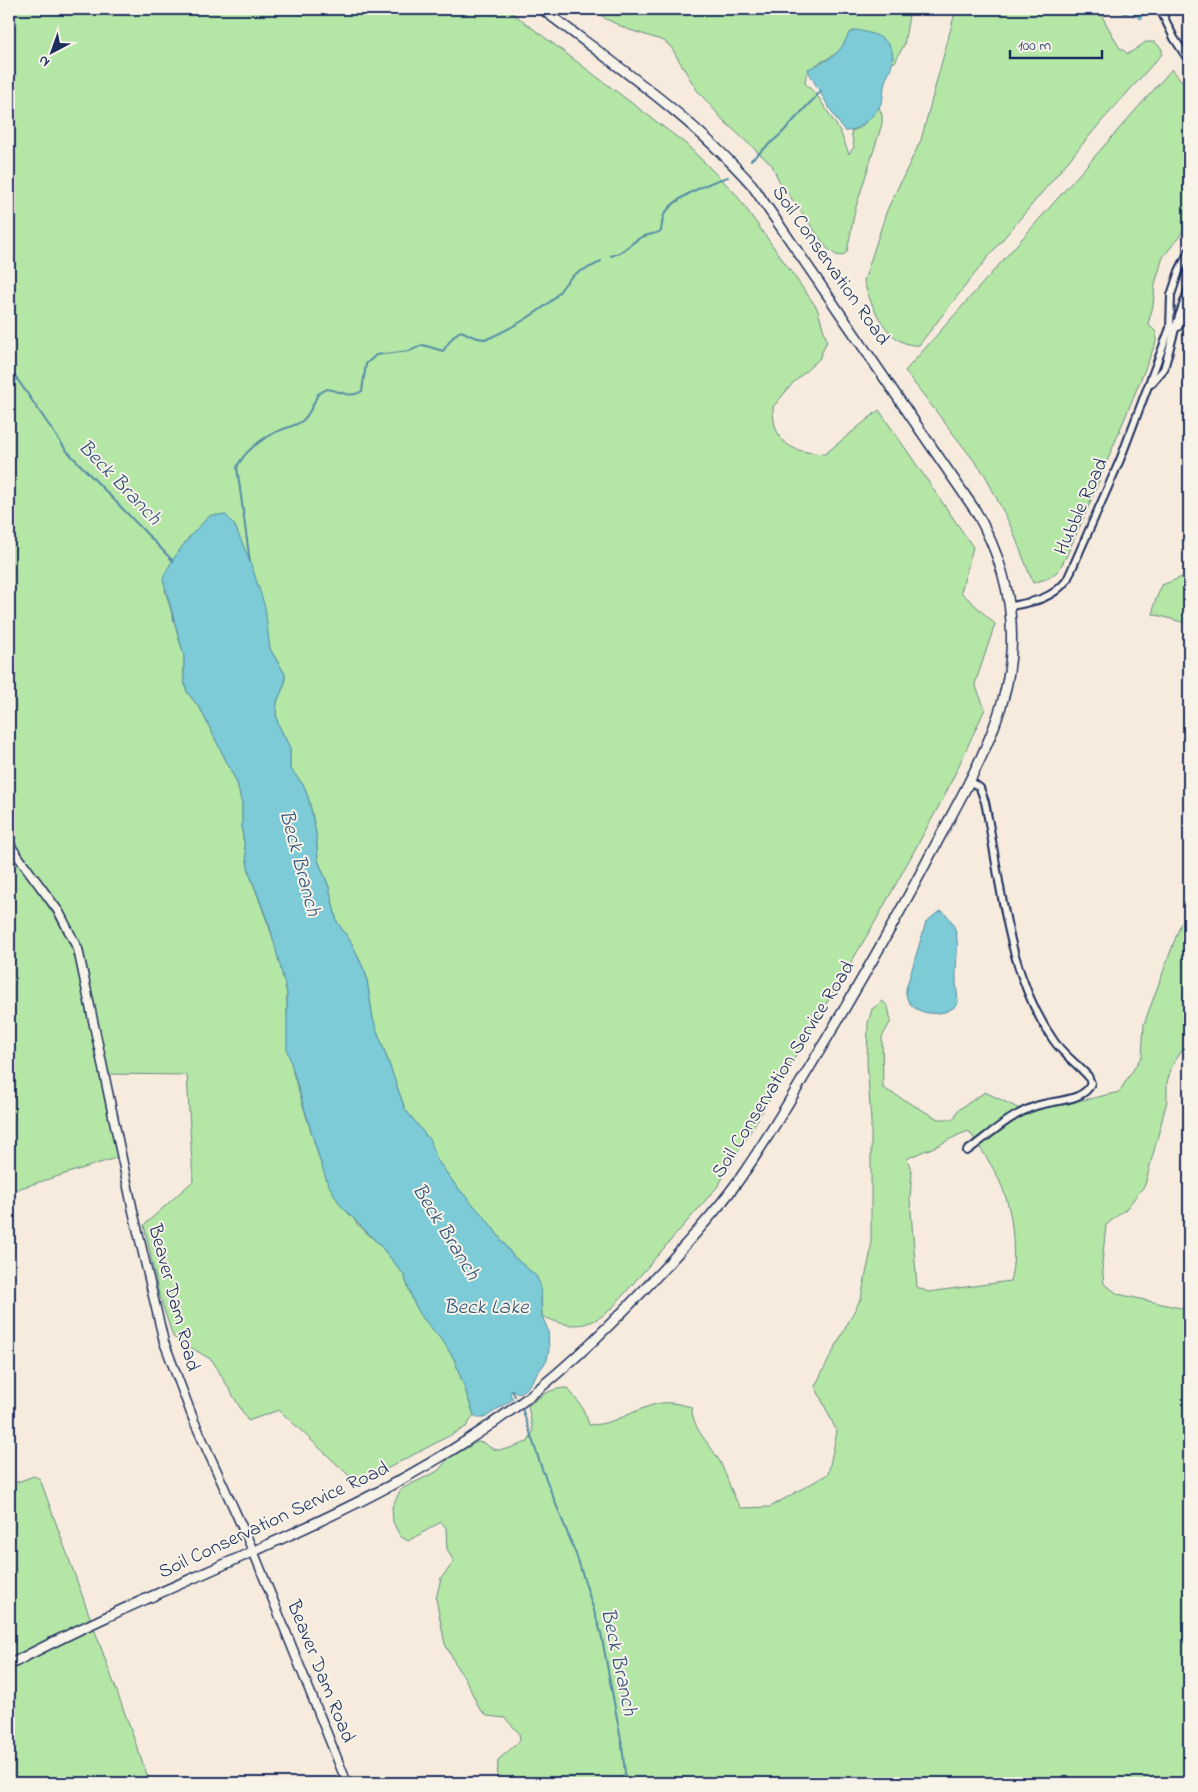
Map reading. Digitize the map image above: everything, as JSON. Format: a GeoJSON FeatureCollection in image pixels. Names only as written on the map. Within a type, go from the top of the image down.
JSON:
{"type":"FeatureCollection","features":[{"type":"Feature","properties":{"kind":"main road","name":"Soil Conservation Road"},"geometry":{"type":"LineString","coordinates":[[542,9],[686,119],[724,154],[752,185],[975,510],[996,552],[1011,606]]}},
{"type":"Feature","properties":{"kind":"main road","name":"Soil Conservation Service Road"},"geometry":{"type":"LineString","coordinates":[[9,1665],[139,1602],[254,1553],[360,1502],[452,1450],[528,1398],[554,1376],[650,1283],[730,1192],[764,1141],[885,939],[969,780],[994,726],[1006,687],[1011,656],[1011,606]]}},
{"type":"Feature","properties":{"kind":"street"},"geometry":{"type":"LineString","coordinates":[[1160,9],[1174,38],[1189,61]]}},
{"type":"Feature","properties":{"kind":"street","name":"Hubble Road"},"geometry":{"type":"LineString","coordinates":[[1011,606],[1044,599],[1053,594],[1067,580],[1120,460],[1170,328],[1171,295],[1179,271],[1189,251]]}},
{"type":"Feature","properties":{"kind":"street","name":"Hubble Road"},"geometry":{"type":"LineString","coordinates":[[1148,386],[1164,369],[1189,288]]}},
{"type":"Feature","properties":{"kind":"street","name":"Hubble Road"},"geometry":{"type":"LineString","coordinates":[[1174,332],[1189,311]]}},
{"type":"Feature","properties":{"kind":"street"},"geometry":{"type":"LineString","coordinates":[[967,1150],[1024,1111],[1034,1106],[1080,1096],[1089,1088],[1091,1083],[1088,1076],[1053,1040],[1030,997],[1011,941],[985,802],[980,788],[969,780]]}},
{"type":"Feature","properties":{"kind":"street","name":"Beaver Dam Road"},"geometry":{"type":"LineString","coordinates":[[9,844],[59,912],[78,950],[133,1211],[161,1333],[194,1420],[254,1553],[347,1783]]}},
{"type":"Feature","properties":{"kind":"green space"},"geometry":{"type":"Polygon","coordinates":[[[9,9],[507,9],[686,144],[735,193],[817,308],[827,341],[819,359],[793,383],[773,407],[776,430],[780,438],[794,448],[825,454],[879,410],[973,547],[961,592],[995,624],[975,684],[985,709],[945,795],[875,922],[718,1186],[611,1309],[603,1316],[594,1320],[578,1325],[570,1325],[542,1316],[541,1292],[536,1276],[513,1256],[487,1220],[457,1187],[437,1160],[431,1142],[405,1109],[373,1019],[366,974],[351,942],[337,922],[329,887],[318,860],[316,833],[309,800],[304,786],[290,768],[290,748],[278,724],[276,713],[277,702],[285,683],[285,674],[270,649],[256,582],[235,526],[189,537],[173,560],[165,590],[184,656],[184,680],[187,692],[201,710],[237,783],[242,804],[242,831],[249,872],[277,949],[287,993],[293,1073],[321,1164],[357,1224],[379,1244],[404,1275],[413,1301],[422,1317],[445,1344],[455,1361],[474,1415],[466,1427],[358,1484],[279,1410],[248,1421],[212,1360],[173,1337],[159,1294],[144,1225],[193,1181],[187,1075],[104,1074],[72,936],[9,844],[9,9]]]}},
{"type":"Feature","properties":{"kind":"green space"},"geometry":{"type":"Polygon","coordinates":[[[593,9],[910,9],[904,45],[895,62],[892,63],[893,56],[845,42],[841,49],[816,65],[806,75],[805,83],[819,98],[840,131],[849,154],[854,147],[851,131],[860,128],[879,107],[882,115],[882,124],[855,210],[847,252],[842,256],[836,255],[827,248],[779,181],[772,165],[724,121],[696,89],[671,47],[664,41],[627,29],[606,19],[593,9]]]}},
{"type":"Feature","properties":{"kind":"green space"},"geometry":{"type":"Polygon","coordinates":[[[956,9],[1098,9],[1119,47],[1128,54],[1146,42],[1155,42],[1162,49],[1162,54],[1101,122],[988,257],[919,345],[908,344],[899,340],[882,324],[871,302],[864,281],[887,210],[921,140],[956,9]]]}},
{"type":"Feature","properties":{"kind":"green space"},"geometry":{"type":"Polygon","coordinates":[[[1172,69],[1189,90],[1189,216],[1180,236],[1163,257],[1155,284],[1153,306],[1148,324],[1156,332],[1156,342],[1066,557],[1059,570],[1049,578],[1033,583],[1012,529],[985,475],[905,371],[1172,69]]]}},
{"type":"Feature","properties":{"kind":"green space"},"geometry":{"type":"Polygon","coordinates":[[[1189,569],[1189,624],[1153,614],[1154,604],[1162,585],[1182,577],[1189,569]]]}},
{"type":"Feature","properties":{"kind":"green space"},"geometry":{"type":"Polygon","coordinates":[[[9,851],[53,914],[74,954],[119,1157],[11,1191],[9,1200],[9,851]]]}},
{"type":"Feature","properties":{"kind":"green space"},"geometry":{"type":"Polygon","coordinates":[[[1189,913],[1189,1040],[1172,1066],[1167,1082],[1167,1101],[1145,1185],[1126,1209],[1106,1225],[1102,1264],[1104,1284],[1118,1294],[1189,1310],[1189,1783],[497,1783],[498,1760],[520,1741],[519,1733],[505,1718],[487,1716],[479,1708],[465,1678],[445,1644],[436,1599],[441,1578],[454,1562],[447,1549],[446,1528],[441,1522],[408,1541],[400,1536],[393,1522],[392,1507],[401,1489],[438,1471],[448,1459],[477,1442],[485,1443],[490,1447],[500,1450],[528,1442],[533,1431],[528,1406],[550,1391],[561,1388],[567,1388],[575,1397],[581,1405],[589,1425],[607,1423],[660,1403],[674,1403],[691,1407],[696,1424],[720,1462],[741,1508],[770,1507],[828,1474],[837,1432],[815,1386],[861,1298],[871,1250],[871,1122],[867,1062],[868,1023],[872,1009],[883,1001],[888,1007],[891,1021],[882,1037],[883,1088],[938,1119],[954,1119],[958,1110],[985,1092],[1024,1111],[1060,1099],[1085,1100],[1119,1092],[1142,1056],[1144,1024],[1181,923],[1189,913]],[[969,1131],[907,1159],[912,1172],[910,1199],[917,1287],[928,1292],[1010,1281],[1014,1250],[1009,1207],[994,1169],[969,1131]]]}},
{"type":"Feature","properties":{"kind":"green space"},"geometry":{"type":"Polygon","coordinates":[[[34,1476],[40,1479],[150,1783],[9,1783],[9,1485],[34,1476]]]}},
{"type":"Feature","properties":{"kind":"water"},"geometry":{"type":"Polygon","coordinates":[[[1120,9],[1139,9],[1143,15],[1140,19],[1131,12],[1124,14],[1120,9]]]}},
{"type":"Feature","properties":{"kind":"water"},"geometry":{"type":"Polygon","coordinates":[[[856,30],[878,36],[884,40],[892,51],[893,58],[880,106],[861,125],[845,131],[808,69],[838,52],[849,33],[856,30]]]}},
{"type":"Feature","properties":{"kind":"water","name":"Beck Lake"},"geometry":{"type":"Polygon","coordinates":[[[211,515],[226,515],[235,526],[250,561],[265,607],[270,649],[285,674],[285,683],[277,702],[276,713],[278,724],[290,748],[290,768],[304,786],[309,800],[316,833],[318,860],[329,887],[337,922],[351,942],[366,974],[373,1019],[405,1109],[431,1142],[437,1160],[457,1187],[487,1220],[513,1256],[536,1276],[540,1284],[542,1316],[548,1330],[549,1350],[547,1360],[527,1388],[518,1394],[512,1390],[510,1394],[513,1399],[484,1418],[478,1418],[474,1415],[455,1361],[445,1344],[422,1317],[413,1301],[404,1275],[379,1244],[341,1206],[328,1184],[321,1164],[287,1050],[287,993],[270,927],[249,872],[242,831],[242,804],[237,783],[201,710],[187,692],[184,680],[184,656],[163,579],[183,545],[211,515]]]}},
{"type":"Feature","properties":{"kind":"water"},"geometry":{"type":"Polygon","coordinates":[[[942,911],[954,926],[956,934],[958,1003],[952,1009],[944,1012],[926,1012],[918,1010],[911,1005],[907,998],[906,989],[926,922],[942,911]]]}},
{"type":"Feature","properties":{"kind":"waterway"},"geometry":{"type":"LineString","coordinates":[[751,160],[781,134],[821,91]]}},
{"type":"Feature","properties":{"kind":"waterway"},"geometry":{"type":"LineString","coordinates":[[611,256],[621,252],[642,237],[661,231],[664,215],[683,197],[728,177]]}},
{"type":"Feature","properties":{"kind":"waterway"},"geometry":{"type":"LineString","coordinates":[[250,562],[237,467],[253,447],[274,433],[302,421],[310,412],[318,394],[327,389],[349,394],[362,391],[366,364],[376,355],[409,351],[423,345],[443,351],[450,340],[460,332],[487,339],[537,312],[554,298],[574,275],[601,261]]}},
{"type":"Feature","properties":{"kind":"waterway","name":"Beck Branch"},"geometry":{"type":"LineString","coordinates":[[9,367],[66,450],[173,561]]}},
{"type":"Feature","properties":{"kind":"waterway","name":"Beck Branch"},"geometry":{"type":"LineString","coordinates":[[512,1390],[515,1396]]}},
{"type":"Feature","properties":{"kind":"waterway","name":"Beck Branch"},"geometry":{"type":"LineString","coordinates":[[522,1408],[542,1469],[577,1557],[601,1633],[622,1745],[626,1783]]}}]}
